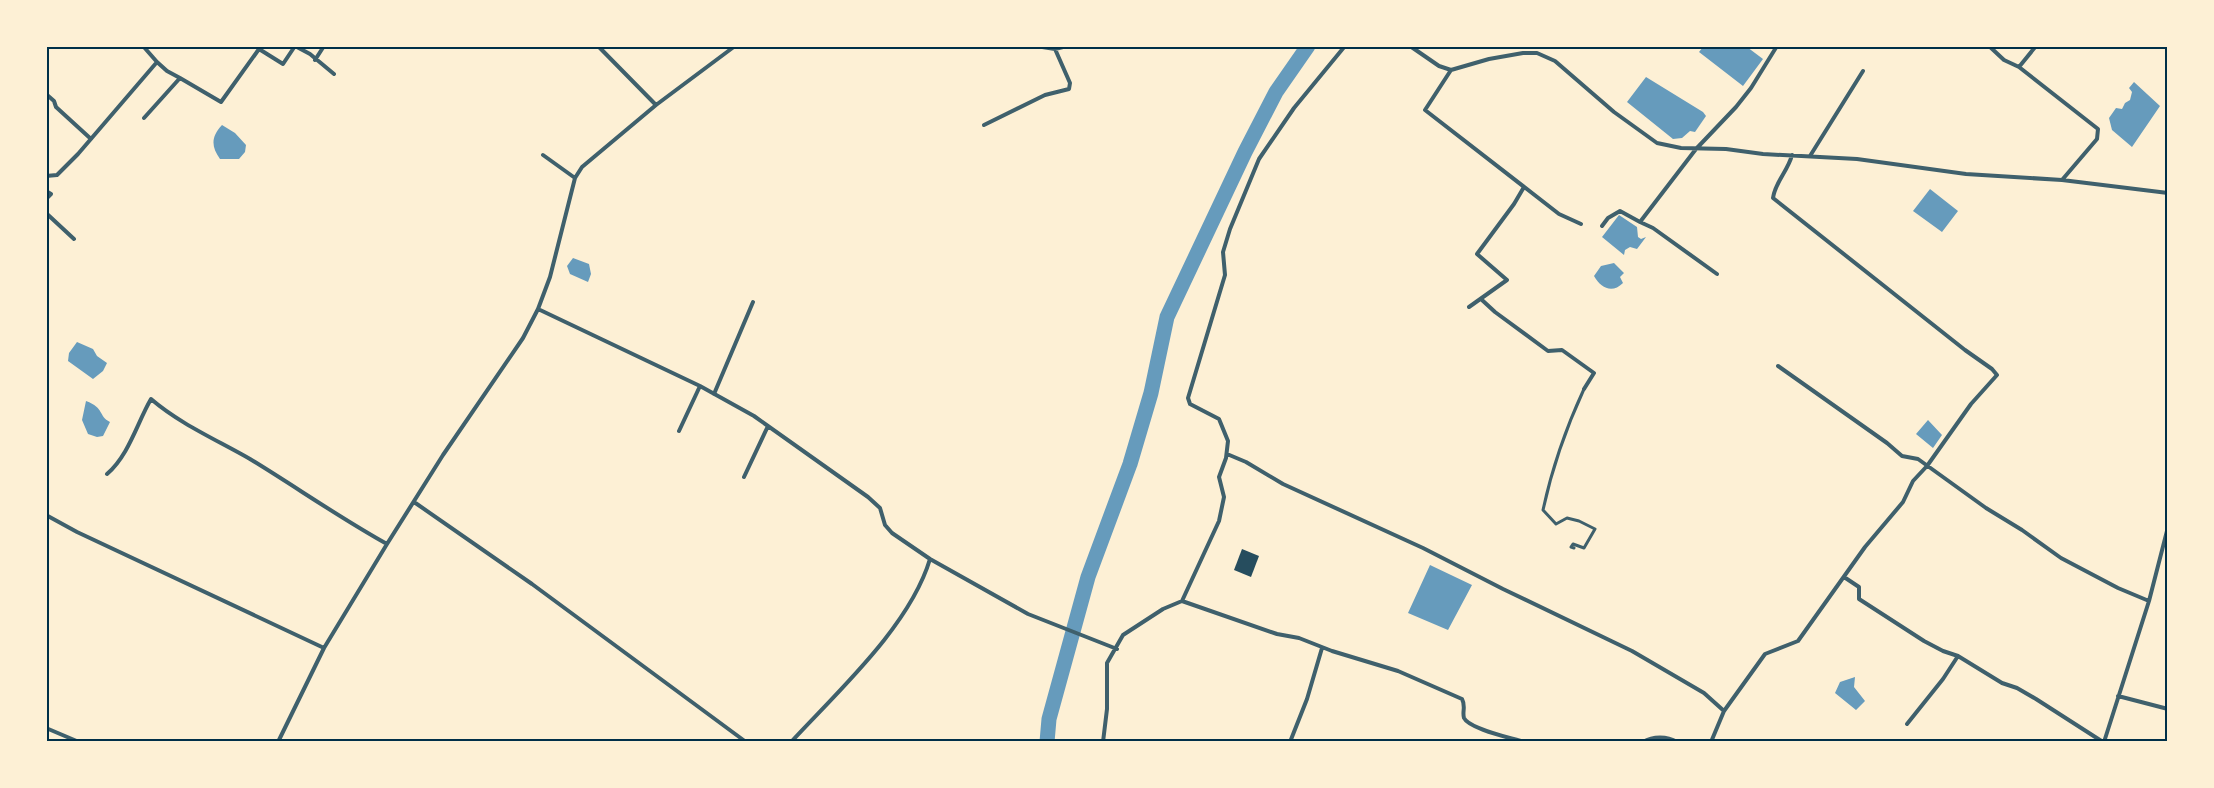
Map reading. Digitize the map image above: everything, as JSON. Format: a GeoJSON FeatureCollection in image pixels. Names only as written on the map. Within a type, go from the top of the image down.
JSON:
{"type":"FeatureCollection","features":[{"type":"Feature","properties":{"kind":"street"},"geometry":{"type":"LineString","coordinates":[[143,46],[171,74],[221,102],[259,49],[283,64],[295,46],[310,54],[334,74]]}},
{"type":"Feature","properties":{"kind":"street"},"geometry":{"type":"LineString","coordinates":[[315,60],[324,46]]}},
{"type":"Feature","properties":{"kind":"street"},"geometry":{"type":"LineString","coordinates":[[598,46],[656,105]]}},
{"type":"Feature","properties":{"kind":"street"},"geometry":{"type":"LineString","coordinates":[[278,741],[324,648],[387,544],[465,422],[523,338],[538,309],[550,277],[575,178],[582,168],[656,105],[735,46]]}},
{"type":"Feature","properties":{"kind":"street"},"geometry":{"type":"LineString","coordinates":[[1036,46],[1055,49],[1067,46]]}},
{"type":"Feature","properties":{"kind":"street"},"geometry":{"type":"LineString","coordinates":[[1182,601],[1220,520],[1224,497],[1219,477],[1227,454],[1228,441],[1219,419],[1190,404],[1188,398],[1225,275],[1223,252],[1240,201],[1259,159],[1294,108],[1345,46]]}},
{"type":"Feature","properties":{"kind":"street"},"geometry":{"type":"LineString","coordinates":[[1410,46],[1439,66],[1451,70],[1489,59],[1523,53],[1538,53],[1555,61],[1614,112],[1658,143],[1681,148],[1869,160],[1966,174],[2061,180],[2168,193]]}},
{"type":"Feature","properties":{"kind":"street"},"geometry":{"type":"LineString","coordinates":[[1640,222],[1696,148],[1751,88],[1777,46]]}},
{"type":"Feature","properties":{"kind":"street"},"geometry":{"type":"LineString","coordinates":[[1989,46],[2004,60],[2019,67],[2098,129],[2097,139],[2061,180]]}},
{"type":"Feature","properties":{"kind":"street"},"geometry":{"type":"LineString","coordinates":[[2019,67],[2036,46]]}},
{"type":"Feature","properties":{"kind":"street"},"geometry":{"type":"LineString","coordinates":[[984,125],[1028,103],[1069,89],[1070,83],[1055,49]]}},
{"type":"Feature","properties":{"kind":"street"},"geometry":{"type":"LineString","coordinates":[[46,176],[57,175],[157,62]]}},
{"type":"Feature","properties":{"kind":"street"},"geometry":{"type":"LineString","coordinates":[[1451,70],[1425,110],[1558,214],[1581,225]]}},
{"type":"Feature","properties":{"kind":"street"},"geometry":{"type":"LineString","coordinates":[[1810,156],[1863,70]]}},
{"type":"Feature","properties":{"kind":"street"},"geometry":{"type":"LineString","coordinates":[[144,118],[180,78]]}},
{"type":"Feature","properties":{"kind":"street"},"geometry":{"type":"LineString","coordinates":[[46,94],[54,101],[56,107],[91,139]]}},
{"type":"Feature","properties":{"kind":"street"},"geometry":{"type":"LineString","coordinates":[[543,155],[575,178]]}},
{"type":"Feature","properties":{"kind":"street"},"geometry":{"type":"LineString","coordinates":[[1711,741],[1724,711],[1765,654],[1798,641],[1865,547],[1904,502],[1913,481],[1927,466],[1971,404],[1997,375],[1773,198],[1774,191],[1792,155]]}},
{"type":"Feature","properties":{"kind":"street"},"geometry":{"type":"LineString","coordinates":[[1469,307],[1508,280],[1477,254],[1524,187]]}},
{"type":"Feature","properties":{"kind":"street"},"geometry":{"type":"LineString","coordinates":[[46,191],[51,194],[46,199]]}},
{"type":"Feature","properties":{"kind":"street"},"geometry":{"type":"LineString","coordinates":[[1602,226],[1608,218],[1620,211],[1653,228],[1717,274]]}},
{"type":"Feature","properties":{"kind":"street"},"geometry":{"type":"LineString","coordinates":[[46,213],[74,239]]}},
{"type":"Feature","properties":{"kind":"street"},"geometry":{"type":"LineString","coordinates":[[1482,300],[1548,351],[1562,350],[1594,373],[1570,419],[1556,460],[1544,510],[1556,524],[1567,518],[1595,529],[1584,548],[1573,544],[1571,547],[1574,548]]}},
{"type":"Feature","properties":{"kind":"street"},"geometry":{"type":"LineString","coordinates":[[714,394],[753,302]]}},
{"type":"Feature","properties":{"kind":"street"},"geometry":{"type":"LineString","coordinates":[[538,309],[700,386],[768,426],[868,497],[880,507],[885,525],[892,533],[930,558],[1028,614],[1117,649]]}},
{"type":"Feature","properties":{"kind":"street"},"geometry":{"type":"LineString","coordinates":[[1779,366],[1902,456],[1918,459],[2061,558],[2118,588],[2149,601]]}},
{"type":"Feature","properties":{"kind":"street"},"geometry":{"type":"LineString","coordinates":[[679,431],[700,386]]}},
{"type":"Feature","properties":{"kind":"street"},"geometry":{"type":"LineString","coordinates":[[107,474],[120,462],[152,399],[204,434],[252,460],[319,502],[340,518],[387,544]]}},
{"type":"Feature","properties":{"kind":"street"},"geometry":{"type":"LineString","coordinates":[[744,477],[768,426]]}},
{"type":"Feature","properties":{"kind":"street"},"geometry":{"type":"LineString","coordinates":[[1227,454],[1246,462],[1283,484],[1414,543],[1632,651],[1704,693],[1724,711]]}},
{"type":"Feature","properties":{"kind":"street"},"geometry":{"type":"LineString","coordinates":[[414,502],[532,584],[746,741]]}},
{"type":"Feature","properties":{"kind":"street"},"geometry":{"type":"LineString","coordinates":[[46,515],[77,532],[324,648]]}},
{"type":"Feature","properties":{"kind":"street"},"geometry":{"type":"LineString","coordinates":[[1844,577],[1858,588],[1859,599],[1924,641],[1958,656],[2002,683],[2018,688],[2103,741],[2149,601],[2168,527]]}},
{"type":"Feature","properties":{"kind":"street"},"geometry":{"type":"LineString","coordinates":[[791,741],[883,640],[912,601],[924,579],[930,558]]}},
{"type":"Feature","properties":{"kind":"street"},"geometry":{"type":"LineString","coordinates":[[1103,741],[1107,709],[1107,663],[1123,635],[1163,609],[1182,601],[1277,634],[1299,638],[1322,648],[1398,671],[1462,699],[1465,703],[1464,716],[1468,723],[1489,732],[1524,741]]}},
{"type":"Feature","properties":{"kind":"street"},"geometry":{"type":"LineString","coordinates":[[1290,741],[1307,699],[1322,648]]}},
{"type":"Feature","properties":{"kind":"street"},"geometry":{"type":"LineString","coordinates":[[1907,724],[1958,656]]}},
{"type":"Feature","properties":{"kind":"street"},"geometry":{"type":"LineString","coordinates":[[2118,696],[2168,709]]}},
{"type":"Feature","properties":{"kind":"street"},"geometry":{"type":"LineString","coordinates":[[46,728],[79,741]]}},
{"type":"Feature","properties":{"kind":"street"},"geometry":{"type":"LineString","coordinates":[[1643,741],[1657,737],[1677,741]]}},
{"type":"Feature","properties":{"kind":"water"},"geometry":{"type":"Polygon","coordinates":[[[1703,47],[1747,47],[1763,59],[1743,86],[1699,52],[1703,47]]]}},
{"type":"Feature","properties":{"kind":"water"},"geometry":{"type":"Polygon","coordinates":[[[1646,77],[1703,112],[1706,116],[1695,132],[1690,131],[1682,138],[1673,139],[1627,102],[1646,77]]]}},
{"type":"Feature","properties":{"kind":"water"},"geometry":{"type":"Polygon","coordinates":[[[2134,82],[2160,106],[2132,147],[2112,130],[2109,118],[2116,108],[2122,109],[2130,100],[2132,92],[2129,88],[2134,82]]]}},
{"type":"Feature","properties":{"kind":"water"},"geometry":{"type":"Polygon","coordinates":[[[222,125],[235,133],[246,145],[245,152],[239,159],[220,159],[217,154],[213,142],[222,125]]]}},
{"type":"Feature","properties":{"kind":"water"},"geometry":{"type":"Polygon","coordinates":[[[1930,189],[1958,211],[1942,232],[1913,211],[1930,189]]]}},
{"type":"Feature","properties":{"kind":"water"},"geometry":{"type":"Polygon","coordinates":[[[1619,215],[1637,227],[1638,237],[1641,239],[1646,237],[1637,249],[1630,247],[1625,250],[1624,255],[1602,237],[1619,215]]]}},
{"type":"Feature","properties":{"kind":"water"},"geometry":{"type":"Polygon","coordinates":[[[573,258],[589,264],[591,274],[588,282],[570,274],[567,266],[573,258]]]}},
{"type":"Feature","properties":{"kind":"water"},"geometry":{"type":"Polygon","coordinates":[[[1614,263],[1624,273],[1620,277],[1623,283],[1611,289],[1600,284],[1594,276],[1601,266],[1614,263]]]}},
{"type":"Feature","properties":{"kind":"water"},"geometry":{"type":"Polygon","coordinates":[[[77,342],[93,349],[97,356],[107,363],[103,371],[93,379],[68,361],[69,353],[77,342]]]}},
{"type":"Feature","properties":{"kind":"water"},"geometry":{"type":"Polygon","coordinates":[[[86,401],[96,406],[110,422],[103,436],[88,434],[82,420],[86,401]]]}},
{"type":"Feature","properties":{"kind":"water"},"geometry":{"type":"Polygon","coordinates":[[[1928,420],[1942,435],[1933,448],[1916,434],[1928,420]]]}},
{"type":"Feature","properties":{"kind":"water"},"geometry":{"type":"Polygon","coordinates":[[[1430,565],[1472,585],[1448,630],[1408,613],[1430,565]]]}},
{"type":"Feature","properties":{"kind":"water"},"geometry":{"type":"Polygon","coordinates":[[[1855,677],[1854,687],[1865,701],[1856,710],[1835,693],[1840,682],[1855,677]]]}},
{"type":"Feature","properties":{"kind":"building"},"geometry":{"type":"Polygon","coordinates":[[[1242,549],[1259,556],[1251,577],[1234,570],[1242,549]]]}},
{"type":"Feature","properties":{"kind":"waterway"},"geometry":{"type":"LineString","coordinates":[[1047,742],[1049,719],[1088,577],[1130,464],[1151,393],[1167,317],[1276,92],[1308,46]]}}]}
